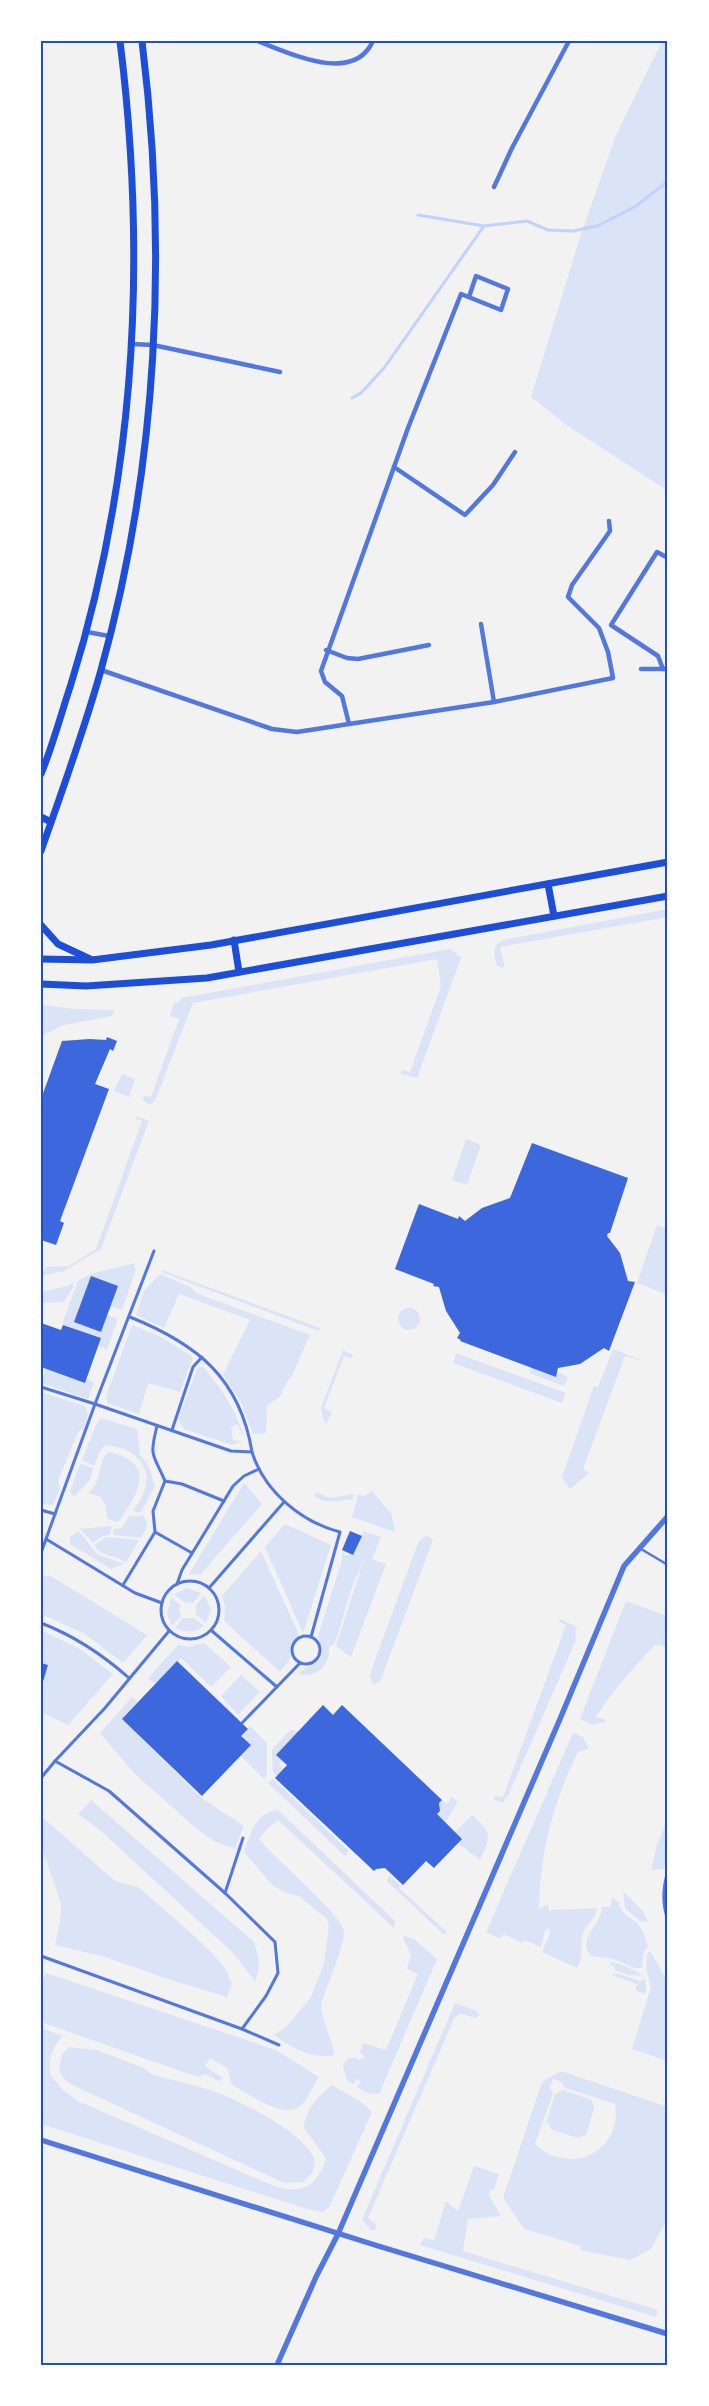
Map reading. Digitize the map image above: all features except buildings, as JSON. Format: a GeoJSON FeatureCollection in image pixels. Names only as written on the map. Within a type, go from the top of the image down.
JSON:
{"type":"FeatureCollection","features":[{"type":"Feature","properties":{"kind":"main road"},"geometry":{"type":"LineString","coordinates":[[41,774],[87,632],[114,509],[126,422],[132,344],[135,251],[129,115],[120,41]]}},
{"type":"Feature","properties":{"kind":"main road"},"geometry":{"type":"LineString","coordinates":[[41,851],[101,670],[136,513],[148,425],[157,251],[151,113],[142,41]]}},
{"type":"Feature","properties":{"kind":"main road"},"geometry":{"type":"LineString","coordinates":[[41,817],[51,822]]}},
{"type":"Feature","properties":{"kind":"main road"},"geometry":{"type":"LineString","coordinates":[[41,959],[92,960],[234,940],[668,862]]}},
{"type":"Feature","properties":{"kind":"main road"},"geometry":{"type":"LineString","coordinates":[[548,884],[554,916]]}},
{"type":"Feature","properties":{"kind":"main road"},"geometry":{"type":"LineString","coordinates":[[41,984],[86,986],[207,978],[668,896]]}},
{"type":"Feature","properties":{"kind":"main road"},"geometry":{"type":"LineString","coordinates":[[41,925],[58,944],[92,960]]}},
{"type":"Feature","properties":{"kind":"main road"},"geometry":{"type":"LineString","coordinates":[[234,940],[239,972]]}},
{"type":"Feature","properties":{"kind":"street"},"geometry":{"type":"LineString","coordinates":[[257,41],[299,56],[337,64],[355,61],[364,55],[374,41]]}},
{"type":"Feature","properties":{"kind":"street"},"geometry":{"type":"LineString","coordinates":[[494,188],[512,148],[568,41]]}},
{"type":"Feature","properties":{"kind":"street"},"geometry":{"type":"LineString","coordinates":[[349,724],[342,696],[325,682],[321,671],[326,650],[461,294],[501,310],[508,289],[476,276],[469,297]]}},
{"type":"Feature","properties":{"kind":"street"},"geometry":{"type":"LineString","coordinates":[[132,344],[153,345],[280,372]]}},
{"type":"Feature","properties":{"kind":"street"},"geometry":{"type":"LineString","coordinates":[[394,467],[465,515],[493,485],[514,452]]}},
{"type":"Feature","properties":{"kind":"street"},"geometry":{"type":"LineString","coordinates":[[101,670],[272,729],[297,732],[494,702],[613,678],[608,652],[598,628],[568,598],[572,585],[610,531],[609,521]]}},
{"type":"Feature","properties":{"kind":"street"},"geometry":{"type":"LineString","coordinates":[[665,669],[658,656],[611,625],[657,552],[668,558]]}},
{"type":"Feature","properties":{"kind":"street"},"geometry":{"type":"LineString","coordinates":[[482,624],[494,702]]}},
{"type":"Feature","properties":{"kind":"street"},"geometry":{"type":"LineString","coordinates":[[87,632],[109,636]]}},
{"type":"Feature","properties":{"kind":"street"},"geometry":{"type":"LineString","coordinates":[[326,650],[347,658],[358,658],[429,645]]}},
{"type":"Feature","properties":{"kind":"street"},"geometry":{"type":"LineString","coordinates":[[641,668],[665,669]]}},
{"type":"Feature","properties":{"kind":"street"},"geometry":{"type":"LineString","coordinates":[[41,1553],[95,1404],[154,1251]]}},
{"type":"Feature","properties":{"kind":"street"},"geometry":{"type":"LineString","coordinates":[[130,1317],[178,1340],[202,1357],[227,1385],[247,1424],[252,1452],[259,1469],[284,1502],[308,1519],[340,1532],[311,1637]]}},
{"type":"Feature","properties":{"kind":"street"},"geometry":{"type":"LineString","coordinates":[[172,1430],[193,1367],[202,1357]]}},
{"type":"Feature","properties":{"kind":"street"},"geometry":{"type":"LineString","coordinates":[[41,1387],[231,1451],[252,1452]]}},
{"type":"Feature","properties":{"kind":"street"},"geometry":{"type":"LineString","coordinates":[[122,1585],[155,1532],[153,1511],[165,1482],[153,1458],[152,1446],[157,1426]]}},
{"type":"Feature","properties":{"kind":"street"},"geometry":{"type":"LineString","coordinates":[[177,1584],[191,1581],[209,1588],[219,1604],[217,1623],[212,1631],[204,1636],[186,1640],[169,1631],[163,1623],[162,1603],[166,1594],[177,1584],[182,1570],[233,1486],[244,1476],[259,1469]]}},
{"type":"Feature","properties":{"kind":"street"},"geometry":{"type":"LineString","coordinates":[[165,1482],[182,1484],[224,1501]]}},
{"type":"Feature","properties":{"kind":"street"},"geometry":{"type":"LineString","coordinates":[[209,1588],[284,1502]]}},
{"type":"Feature","properties":{"kind":"street"},"geometry":{"type":"LineString","coordinates":[[41,1510],[54,1514]]}},
{"type":"Feature","properties":{"kind":"street"},"geometry":{"type":"LineString","coordinates":[[277,2365],[316,2277],[338,2234],[624,1566],[668,1516]]}},
{"type":"Feature","properties":{"kind":"street"},"geometry":{"type":"LineString","coordinates":[[155,1532],[192,1553]]}},
{"type":"Feature","properties":{"kind":"street"},"geometry":{"type":"LineString","coordinates":[[46,1539],[122,1585],[162,1603]]}},
{"type":"Feature","properties":{"kind":"street"},"geometry":{"type":"LineString","coordinates":[[41,1623],[76,1638],[99,1653],[129,1678]]}},
{"type":"Feature","properties":{"kind":"street"},"geometry":{"type":"LineString","coordinates":[[41,1778],[169,1631]]}},
{"type":"Feature","properties":{"kind":"street"},"geometry":{"type":"LineString","coordinates":[[212,1631],[277,1687]]}},
{"type":"Feature","properties":{"kind":"street"},"geometry":{"type":"LineString","coordinates":[[302,1637],[311,1637],[318,1642],[319,1656],[313,1663],[300,1662],[294,1656],[293,1647],[302,1637]]}},
{"type":"Feature","properties":{"kind":"street"},"geometry":{"type":"LineString","coordinates":[[242,1723],[300,1662]]}},
{"type":"Feature","properties":{"kind":"street"},"geometry":{"type":"LineString","coordinates":[[55,1762],[109,1791],[225,1893],[275,1942],[278,1973],[266,1996],[242,2029]]}},
{"type":"Feature","properties":{"kind":"street"},"geometry":{"type":"LineString","coordinates":[[225,1893],[243,1838]]}},
{"type":"Feature","properties":{"kind":"street"},"geometry":{"type":"LineString","coordinates":[[668,1871],[664,1894],[664,1910],[668,1920]]}},
{"type":"Feature","properties":{"kind":"street"},"geometry":{"type":"LineString","coordinates":[[41,1901],[41,1910]]}},
{"type":"Feature","properties":{"kind":"street"},"geometry":{"type":"LineString","coordinates":[[41,1956],[242,2029],[278,2045]]}},
{"type":"Feature","properties":{"kind":"street"},"geometry":{"type":"LineString","coordinates":[[41,2140],[338,2234],[668,2334]]}},
{"type":"Feature","properties":{"kind":"lane"},"geometry":{"type":"LineString","coordinates":[[639,1547],[668,1565]]}},
{"type":"Feature","properties":{"kind":"shaded area"},"geometry":{"type":"Polygon","coordinates":[[[662,41],[668,41],[668,491],[568,426],[531,397],[580,237],[616,135],[662,41]]]}},
{"type":"Feature","properties":{"kind":"shaded area"},"geometry":{"type":"Polygon","coordinates":[[[668,909],[668,917],[500,947],[505,968],[497,966],[494,954],[495,948],[503,940],[668,909]]]}},
{"type":"Feature","properties":{"kind":"shaded area"},"geometry":{"type":"Polygon","coordinates":[[[449,949],[458,956],[461,956],[461,958],[417,1078],[401,1074],[401,1072],[403,1070],[410,1072],[441,986],[437,959],[193,1003],[155,1101],[150,1105],[142,1099],[144,1096],[151,1097],[179,1019],[170,1016],[174,1003],[178,1003],[181,998],[449,949]]]}},
{"type":"Feature","properties":{"kind":"shaded area"},"geometry":{"type":"Polygon","coordinates":[[[41,1005],[74,1009],[115,1010],[112,1016],[64,1025],[41,1036],[41,1005]]]}},
{"type":"Feature","properties":{"kind":"shaded area"},"geometry":{"type":"Polygon","coordinates":[[[122,1074],[135,1079],[129,1097],[114,1091],[122,1074]]]}},
{"type":"Feature","properties":{"kind":"shaded area"},"geometry":{"type":"Polygon","coordinates":[[[136,1116],[149,1121],[101,1249],[64,1271],[41,1276],[46,1267],[69,1266],[96,1249],[142,1121],[136,1119],[136,1116]]]}},
{"type":"Feature","properties":{"kind":"shaded area"},"geometry":{"type":"Polygon","coordinates":[[[466,1139],[481,1145],[467,1185],[452,1180],[466,1139]]]}},
{"type":"Feature","properties":{"kind":"shaded area"},"geometry":{"type":"Polygon","coordinates":[[[657,1225],[668,1229],[668,1295],[637,1283],[657,1225]]]}},
{"type":"Feature","properties":{"kind":"shaded area"},"geometry":{"type":"Polygon","coordinates":[[[135,1263],[134,1268],[136,1269],[122,1310],[111,1306],[118,1286],[75,1322],[101,1332],[107,1315],[118,1319],[107,1349],[98,1346],[101,1338],[62,1324],[78,1281],[90,1274],[135,1263]]]}},
{"type":"Feature","properties":{"kind":"shaded area"},"geometry":{"type":"Polygon","coordinates":[[[162,1270],[320,1328],[319,1331],[161,1272],[162,1270]]]}},
{"type":"Feature","properties":{"kind":"shaded area"},"geometry":{"type":"Polygon","coordinates":[[[160,1274],[191,1287],[198,1294],[310,1335],[291,1378],[288,1380],[280,1397],[267,1405],[266,1433],[253,1434],[241,1402],[223,1375],[250,1320],[179,1294],[164,1328],[136,1315],[144,1291],[160,1274]]]}},
{"type":"Feature","properties":{"kind":"shaded area"},"geometry":{"type":"Polygon","coordinates":[[[73,1282],[73,1287],[64,1302],[41,1303],[41,1292],[67,1286],[73,1282]]]}},
{"type":"Feature","properties":{"kind":"shaded area"},"geometry":{"type":"Polygon","coordinates":[[[409,1308],[417,1311],[420,1319],[417,1327],[409,1330],[401,1327],[398,1319],[401,1311],[409,1308]]]}},
{"type":"Feature","properties":{"kind":"shaded area"},"geometry":{"type":"Polygon","coordinates":[[[132,1325],[163,1338],[193,1357],[180,1392],[148,1383],[139,1414],[107,1403],[106,1397],[132,1325]]]}},
{"type":"Feature","properties":{"kind":"shaded area"},"geometry":{"type":"Polygon","coordinates":[[[613,1349],[646,1362],[625,1356],[583,1469],[589,1473],[570,1489],[562,1477],[594,1386],[598,1387],[613,1349]]]}},
{"type":"Feature","properties":{"kind":"shaded area"},"geometry":{"type":"Polygon","coordinates":[[[343,1350],[353,1355],[351,1358],[344,1356],[324,1408],[332,1413],[326,1424],[321,1408],[343,1350]]]}},
{"type":"Feature","properties":{"kind":"shaded area"},"geometry":{"type":"Polygon","coordinates":[[[456,1353],[566,1393],[562,1403],[453,1363],[456,1353]]]}},
{"type":"Feature","properties":{"kind":"shaded area"},"geometry":{"type":"Polygon","coordinates":[[[198,1367],[203,1367],[228,1400],[244,1438],[237,1424],[231,1428],[233,1440],[242,1441],[232,1445],[184,1429],[178,1419],[198,1367]]]}},
{"type":"Feature","properties":{"kind":"shaded area"},"geometry":{"type":"Polygon","coordinates":[[[531,1367],[556,1376],[558,1372],[568,1377],[564,1386],[529,1373],[531,1367]]]}},
{"type":"Feature","properties":{"kind":"shaded area"},"geometry":{"type":"Polygon","coordinates":[[[46,1369],[85,1383],[87,1379],[94,1382],[88,1399],[41,1383],[46,1369]]]}},
{"type":"Feature","properties":{"kind":"shaded area"},"geometry":{"type":"Polygon","coordinates":[[[41,1392],[85,1406],[88,1415],[83,1429],[78,1432],[58,1481],[60,1488],[53,1505],[41,1504],[41,1392]]]}},
{"type":"Feature","properties":{"kind":"shaded area"},"geometry":{"type":"Polygon","coordinates":[[[101,1418],[137,1429],[140,1455],[149,1467],[155,1486],[141,1512],[137,1513],[133,1510],[141,1499],[145,1488],[144,1468],[139,1460],[121,1448],[107,1445],[102,1448],[94,1466],[82,1460],[96,1425],[101,1418]]]}},
{"type":"Feature","properties":{"kind":"shaded area"},"geometry":{"type":"Polygon","coordinates":[[[109,1452],[124,1457],[133,1463],[140,1479],[133,1499],[120,1520],[115,1522],[107,1518],[106,1506],[101,1497],[88,1493],[98,1479],[103,1459],[109,1452]]]}},
{"type":"Feature","properties":{"kind":"shaded area"},"geometry":{"type":"Polygon","coordinates":[[[80,1464],[93,1468],[90,1480],[74,1497],[70,1491],[80,1464]]]}},
{"type":"Feature","properties":{"kind":"shaded area"},"geometry":{"type":"Polygon","coordinates":[[[244,1483],[262,1504],[200,1575],[189,1574],[244,1483]]]}},
{"type":"Feature","properties":{"kind":"shaded area"},"geometry":{"type":"Polygon","coordinates":[[[372,1491],[392,1515],[395,1532],[352,1517],[358,1496],[355,1494],[364,1496],[372,1491]]]}},
{"type":"Feature","properties":{"kind":"shaded area"},"geometry":{"type":"Polygon","coordinates":[[[317,1492],[330,1498],[354,1494],[352,1499],[332,1502],[323,1501],[314,1496],[317,1492]]]}},
{"type":"Feature","properties":{"kind":"shaded area"},"geometry":{"type":"Polygon","coordinates":[[[130,1515],[134,1517],[143,1515],[145,1518],[146,1527],[141,1538],[113,1535],[114,1529],[122,1528],[130,1515]]]}},
{"type":"Feature","properties":{"kind":"shaded area"},"geometry":{"type":"Polygon","coordinates":[[[285,1524],[331,1545],[303,1633],[265,1547],[285,1524]]]}},
{"type":"Feature","properties":{"kind":"shaded area"},"geometry":{"type":"Polygon","coordinates":[[[112,1527],[110,1534],[101,1537],[93,1543],[80,1529],[112,1527]]]}},
{"type":"Feature","properties":{"kind":"shaded area"},"geometry":{"type":"Polygon","coordinates":[[[79,1531],[97,1554],[124,1564],[111,1569],[70,1544],[70,1537],[79,1531]]]}},
{"type":"Feature","properties":{"kind":"shaded area"},"geometry":{"type":"Polygon","coordinates":[[[363,1531],[381,1537],[372,1559],[386,1564],[351,1657],[336,1646],[364,1559],[352,1587],[337,1637],[334,1644],[329,1647],[328,1660],[316,1672],[305,1675],[298,1674],[317,1662],[322,1654],[318,1636],[342,1560],[342,1552],[345,1555],[353,1555],[363,1531]]]}},
{"type":"Feature","properties":{"kind":"shaded area"},"geometry":{"type":"Polygon","coordinates":[[[428,1536],[433,1540],[380,1682],[373,1684],[370,1677],[372,1668],[418,1543],[421,1538],[428,1536]]]}},
{"type":"Feature","properties":{"kind":"shaded area"},"geometry":{"type":"Polygon","coordinates":[[[106,1537],[139,1540],[126,1563],[97,1549],[94,1545],[106,1537]]]}},
{"type":"Feature","properties":{"kind":"shaded area"},"geometry":{"type":"Polygon","coordinates":[[[261,1551],[299,1635],[291,1644],[290,1659],[280,1672],[224,1621],[225,1606],[222,1596],[261,1551]]]}},
{"type":"Feature","properties":{"kind":"shaded area"},"geometry":{"type":"Polygon","coordinates":[[[49,1575],[147,1635],[123,1663],[85,1634],[41,1614],[41,1578],[49,1575]]]}},
{"type":"Feature","properties":{"kind":"shaded area"},"geometry":{"type":"Polygon","coordinates":[[[187,1588],[201,1593],[193,1603],[184,1602],[174,1594],[187,1588]]]}},
{"type":"Feature","properties":{"kind":"shaded area"},"geometry":{"type":"Polygon","coordinates":[[[204,1595],[211,1609],[206,1623],[196,1615],[196,1606],[204,1595]]]}},
{"type":"Feature","properties":{"kind":"shaded area"},"geometry":{"type":"Polygon","coordinates":[[[171,1597],[181,1606],[179,1608],[181,1616],[172,1626],[167,1614],[171,1597]]]}},
{"type":"Feature","properties":{"kind":"shaded area"},"geometry":{"type":"Polygon","coordinates":[[[626,1601],[668,1616],[668,1646],[655,1645],[609,1697],[596,1717],[605,1719],[606,1722],[592,1725],[580,1719],[626,1601]]]}},
{"type":"Feature","properties":{"kind":"shaded area"},"geometry":{"type":"Polygon","coordinates":[[[183,1618],[194,1618],[204,1626],[190,1632],[175,1628],[183,1618]]]}},
{"type":"Feature","properties":{"kind":"shaded area"},"geometry":{"type":"Polygon","coordinates":[[[560,1619],[578,1627],[575,1630],[576,1640],[508,1796],[504,1799],[505,1803],[494,1800],[494,1796],[503,1797],[566,1625],[558,1622],[560,1619]]]}},
{"type":"Feature","properties":{"kind":"shaded area"},"geometry":{"type":"Polygon","coordinates":[[[41,1630],[80,1649],[113,1674],[68,1725],[41,1712],[41,1687],[47,1665],[41,1663],[41,1630]]]}},
{"type":"Feature","properties":{"kind":"shaded area"},"geometry":{"type":"Polygon","coordinates":[[[204,1643],[231,1667],[211,1687],[181,1658],[155,1684],[148,1678],[178,1645],[188,1647],[204,1643]]]}},
{"type":"Feature","properties":{"kind":"shaded area"},"geometry":{"type":"Polygon","coordinates":[[[241,1675],[260,1692],[238,1715],[221,1696],[241,1675]]]}},
{"type":"Feature","properties":{"kind":"shaded area"},"geometry":{"type":"Polygon","coordinates":[[[132,1697],[138,1702],[122,1719],[203,1799],[244,1826],[235,1849],[214,1841],[198,1830],[135,1774],[100,1733],[132,1697]]]}},
{"type":"Feature","properties":{"kind":"shaded area"},"geometry":{"type":"Polygon","coordinates":[[[250,1726],[267,1743],[267,1774],[264,1779],[241,1756],[251,1745],[241,1736],[250,1726]]]}},
{"type":"Feature","properties":{"kind":"shaded area"},"geometry":{"type":"Polygon","coordinates":[[[290,1730],[299,1731],[276,1755],[282,1761],[279,1764],[283,1769],[277,1776],[273,1773],[272,1750],[290,1730]]]}},
{"type":"Feature","properties":{"kind":"shaded area"},"geometry":{"type":"Polygon","coordinates":[[[573,1733],[583,1737],[589,1749],[578,1752],[555,1809],[545,1848],[539,1909],[548,1904],[549,1910],[597,1908],[595,1915],[583,1933],[581,1959],[577,1968],[542,1952],[550,1933],[548,1928],[545,1931],[541,1947],[524,1940],[522,1943],[503,1934],[501,1939],[486,1932],[573,1733]]]}},
{"type":"Feature","properties":{"kind":"shaded area"},"geometry":{"type":"Polygon","coordinates":[[[273,1779],[349,1851],[345,1856],[268,1783],[273,1779]]]}},
{"type":"Feature","properties":{"kind":"shaded area"},"geometry":{"type":"Polygon","coordinates":[[[452,1797],[458,1802],[445,1823],[437,1814],[440,1811],[439,1803],[442,1800],[447,1804],[452,1797]]]}},
{"type":"Feature","properties":{"kind":"shaded area"},"geometry":{"type":"Polygon","coordinates":[[[91,1800],[254,1942],[259,1961],[255,1981],[232,1952],[101,1831],[78,1814],[91,1800]]]}},
{"type":"Feature","properties":{"kind":"shaded area"},"geometry":{"type":"Polygon","coordinates":[[[278,1810],[395,1921],[394,1928],[278,1820],[259,1839],[321,1900],[341,1924],[344,1932],[341,1948],[321,2005],[334,2055],[319,2056],[303,2052],[274,2035],[287,2026],[311,1997],[324,1963],[329,1926],[327,1919],[299,1896],[289,1894],[273,1886],[244,1852],[248,1838],[259,1819],[271,1811],[278,1810]]]}},
{"type":"Feature","properties":{"kind":"shaded area"},"geometry":{"type":"Polygon","coordinates":[[[472,1815],[484,1827],[488,1835],[488,1840],[480,1860],[458,1843],[462,1839],[455,1832],[472,1815]]]}},
{"type":"Feature","properties":{"kind":"shaded area"},"geometry":{"type":"Polygon","coordinates":[[[41,1816],[115,1881],[138,1887],[215,1956],[226,1970],[232,1983],[227,1997],[105,1957],[55,1945],[60,1923],[61,1904],[41,1845],[41,1816]]]}},
{"type":"Feature","properties":{"kind":"shaded area"},"geometry":{"type":"Polygon","coordinates":[[[668,1818],[668,1851],[664,1869],[651,1870],[656,1848],[668,1818]]]}},
{"type":"Feature","properties":{"kind":"shaded area"},"geometry":{"type":"Polygon","coordinates":[[[390,1876],[401,1886],[399,1888],[447,1932],[446,1934],[443,1934],[386,1880],[390,1876]]]}},
{"type":"Feature","properties":{"kind":"shaded area"},"geometry":{"type":"Polygon","coordinates":[[[623,1891],[643,1911],[648,1922],[640,1921],[625,1908],[623,1891]]]}},
{"type":"Feature","properties":{"kind":"shaded area"},"geometry":{"type":"Polygon","coordinates":[[[612,1898],[619,1902],[621,1910],[638,1924],[643,1932],[648,1947],[644,1952],[642,1968],[634,1968],[614,1959],[591,1956],[587,1950],[588,1938],[601,1913],[602,1907],[610,1907],[612,1898]]]}},
{"type":"Feature","properties":{"kind":"shaded area"},"geometry":{"type":"Polygon","coordinates":[[[405,1936],[414,1939],[437,1959],[379,2094],[367,2093],[357,2087],[361,2082],[357,2079],[353,2084],[347,2080],[343,2065],[347,2059],[354,2057],[360,2060],[365,2057],[360,2052],[363,2043],[386,2050],[418,1974],[407,1969],[411,1955],[403,1938],[405,1936]]]}},
{"type":"Feature","properties":{"kind":"shaded area"},"geometry":{"type":"Polygon","coordinates":[[[650,1951],[668,1982],[668,2061],[632,2049],[651,1987],[646,1968],[647,1954],[650,1951]]]}},
{"type":"Feature","properties":{"kind":"shaded area"},"geometry":{"type":"Polygon","coordinates":[[[612,1962],[631,1969],[642,1976],[629,1975],[615,1970],[614,1965],[606,1969],[612,1962]]]}},
{"type":"Feature","properties":{"kind":"shaded area"},"geometry":{"type":"Polygon","coordinates":[[[46,1973],[276,2050],[319,2077],[302,2104],[295,2109],[287,2110],[267,2104],[231,2084],[228,2069],[210,2058],[205,2066],[223,2078],[222,2080],[218,2081],[205,2074],[199,2077],[186,2073],[41,2022],[41,1986],[46,1973]]]}},
{"type":"Feature","properties":{"kind":"shaded area"},"geometry":{"type":"Polygon","coordinates":[[[616,1973],[640,1981],[643,1978],[646,1987],[645,1994],[635,1990],[637,1984],[612,1975],[616,1973]]]}},
{"type":"Feature","properties":{"kind":"shaded area"},"geometry":{"type":"Polygon","coordinates":[[[455,2003],[477,2011],[479,2016],[474,2018],[460,2013],[454,2019],[368,2218],[377,2225],[375,2230],[371,2230],[362,2220],[455,2003]]]}},
{"type":"Feature","properties":{"kind":"shaded area"},"geometry":{"type":"Polygon","coordinates":[[[41,2028],[63,2036],[52,2054],[50,2075],[63,2090],[78,2101],[274,2186],[293,2189],[301,2188],[308,2186],[318,2176],[326,2158],[304,2128],[305,2121],[313,2104],[332,2085],[361,2102],[372,2112],[330,2206],[323,2212],[307,2209],[41,2124],[41,2028]]]}},
{"type":"Feature","properties":{"kind":"shaded area"},"geometry":{"type":"Polygon","coordinates":[[[69,2047],[97,2050],[146,2069],[151,2074],[210,2090],[243,2104],[272,2120],[299,2139],[315,2160],[313,2172],[303,2182],[284,2183],[67,2082],[59,2071],[62,2054],[69,2047]]]}},
{"type":"Feature","properties":{"kind":"shaded area"},"geometry":{"type":"Polygon","coordinates":[[[561,2071],[668,2107],[668,2218],[651,2249],[630,2260],[580,2250],[581,2246],[524,2229],[503,2198],[542,2082],[561,2071]],[[553,2079],[550,2087],[553,2094],[535,2144],[549,2154],[577,2159],[591,2154],[602,2146],[611,2135],[615,2121],[615,2104],[565,2088],[562,2082],[553,2079]]]}},
{"type":"Feature","properties":{"kind":"shaded area"},"geometry":{"type":"Polygon","coordinates":[[[563,2090],[592,2100],[594,2109],[586,2135],[578,2138],[552,2130],[549,2124],[546,2123],[555,2094],[563,2090]]]}},
{"type":"Feature","properties":{"kind":"shaded area"},"geometry":{"type":"Polygon","coordinates":[[[474,2166],[499,2174],[494,2190],[490,2190],[489,2195],[501,2216],[468,2219],[463,2251],[658,2310],[656,2317],[420,2245],[424,2238],[434,2240],[446,2201],[458,2211],[474,2166]]]}},
{"type":"Feature","properties":{"kind":"waterway"},"geometry":{"type":"LineString","coordinates":[[418,215],[484,226],[527,221],[548,230],[573,231],[597,226],[617,216],[636,206],[668,181]]}},
{"type":"Feature","properties":{"kind":"waterway"},"geometry":{"type":"LineString","coordinates":[[352,398],[361,393],[384,368],[484,226]]}}]}
